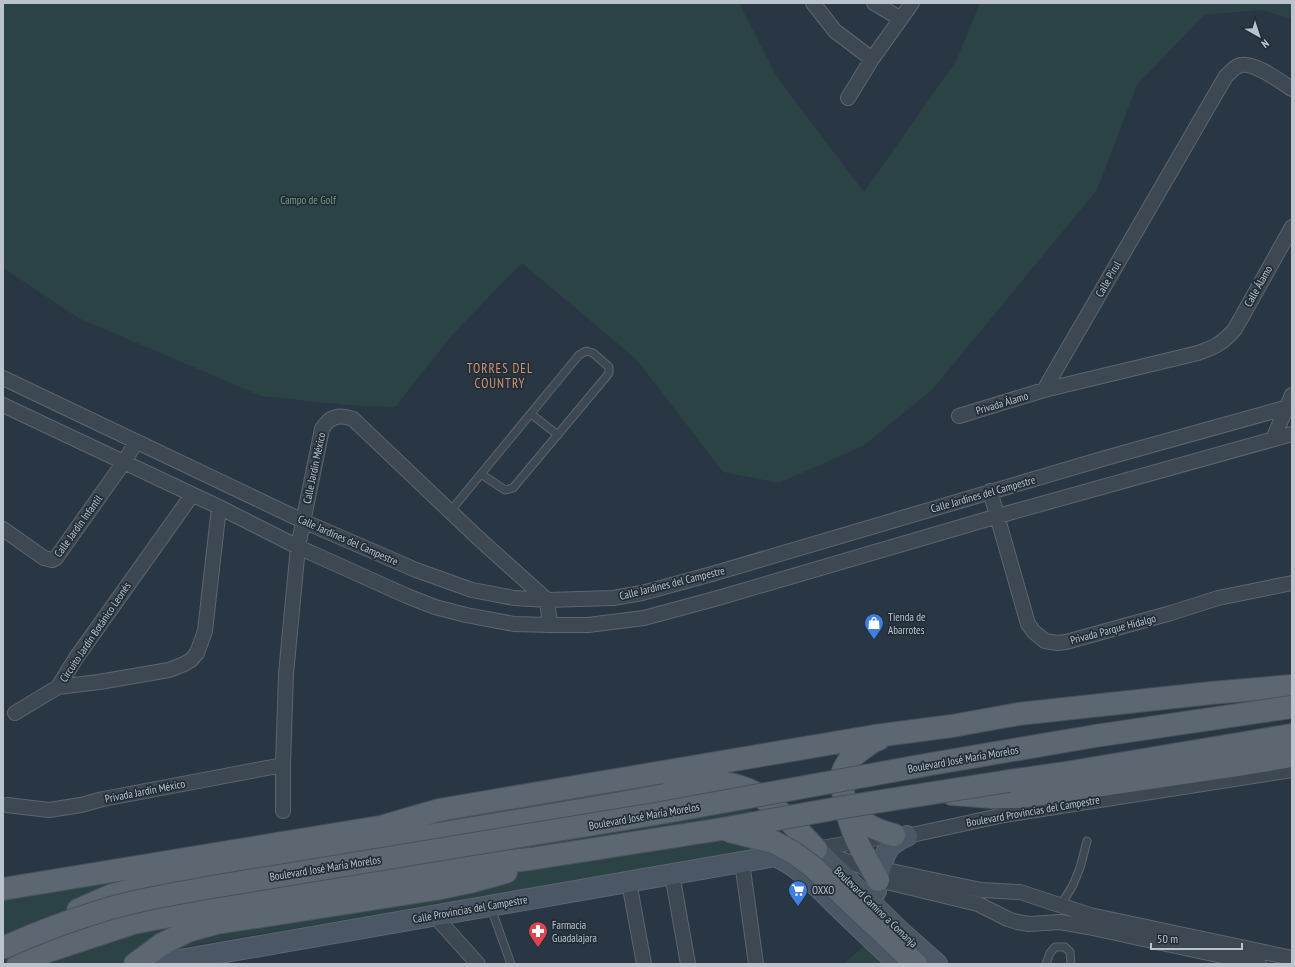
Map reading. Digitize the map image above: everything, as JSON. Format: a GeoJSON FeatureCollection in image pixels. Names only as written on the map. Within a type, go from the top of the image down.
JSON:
{"type":"FeatureCollection","features":[{"type":"Feature","properties":{"kind":"main road"},"geometry":{"type":"LineString","coordinates":[[384,826],[439,810],[875,736],[952,726],[1018,714],[1211,693],[1292,686]]}},
{"type":"Feature","properties":{"kind":"main road","name":"Boulevard José María Morelos"},"geometry":{"type":"LineString","coordinates":[[3,948],[34,934],[99,912],[160,897],[212,887],[655,814],[1087,738],[1292,707]]}},
{"type":"Feature","properties":{"kind":"main road"},"geometry":{"type":"LineString","coordinates":[[873,870],[858,841],[848,816],[841,783],[843,770],[848,761],[874,741],[895,734]]}},
{"type":"Feature","properties":{"kind":"main road","name":"Boulevard José María Morelos"},"geometry":{"type":"LineString","coordinates":[[18,964],[48,951],[133,923],[239,903],[475,865],[530,859],[722,829],[844,807],[1059,774],[1292,735]]}},
{"type":"Feature","properties":{"kind":"main road"},"geometry":{"type":"LineString","coordinates":[[930,794],[991,797],[1020,796],[1292,756]]}},
{"type":"Feature","properties":{"kind":"main road"},"geometry":{"type":"LineString","coordinates":[[3,890],[384,826],[695,781],[740,787],[762,797],[790,822],[816,849]]}},
{"type":"Feature","properties":{"kind":"main road"},"geometry":{"type":"LineString","coordinates":[[34,934],[67,916],[112,895],[149,885],[198,875],[726,784]]}},
{"type":"Feature","properties":{"kind":"main road"},"geometry":{"type":"LineString","coordinates":[[844,797],[852,812],[859,818],[876,829],[901,836]]}},
{"type":"Feature","properties":{"kind":"main road"},"geometry":{"type":"LineString","coordinates":[[722,829],[774,842],[794,853],[813,867],[916,964]]}},
{"type":"Feature","properties":{"kind":"main road"},"geometry":{"type":"LineString","coordinates":[[134,964],[162,944],[188,931],[217,923],[436,889],[504,873],[530,859]]}},
{"type":"Feature","properties":{"kind":"street"},"geometry":{"type":"LineString","coordinates":[[813,3],[835,31],[872,59]]}},
{"type":"Feature","properties":{"kind":"street"},"geometry":{"type":"LineString","coordinates":[[874,3],[901,19]]}},
{"type":"Feature","properties":{"kind":"street"},"geometry":{"type":"LineString","coordinates":[[848,98],[872,59],[912,3]]}},
{"type":"Feature","properties":{"kind":"street","name":"Calle Pirul"},"geometry":{"type":"LineString","coordinates":[[1044,390],[1226,76],[1238,66],[1243,64],[1251,65],[1292,89]]}},
{"type":"Feature","properties":{"kind":"street","name":"Calle Álamo"},"geometry":{"type":"LineString","coordinates":[[1044,390],[1198,353],[1221,343],[1235,329],[1292,227]]}},
{"type":"Feature","properties":{"kind":"street","name":"Calle Jardines del Campestre"},"geometry":{"type":"LineString","coordinates":[[3,378],[303,521],[416,570],[441,580],[479,591],[514,598],[547,600],[613,598],[642,593],[712,574],[1290,403]]}},
{"type":"Feature","properties":{"kind":"street","name":"Privada Álamo"},"geometry":{"type":"LineString","coordinates":[[959,416],[1044,390]]}},
{"type":"Feature","properties":{"kind":"street"},"geometry":{"type":"LineString","coordinates":[[1273,439],[1290,403]]}},
{"type":"Feature","properties":{"kind":"street"},"geometry":{"type":"LineString","coordinates":[[3,405],[219,507],[298,547],[407,596],[435,607],[466,616],[514,624],[550,625],[588,625],[644,618],[733,594],[998,516],[1139,478],[1292,434]]}},
{"type":"Feature","properties":{"kind":"street","name":"Calle Jardín México"},"geometry":{"type":"LineString","coordinates":[[283,811],[286,674],[298,547],[322,429],[334,416],[340,415],[353,419],[513,571],[547,600]]}},
{"type":"Feature","properties":{"kind":"street","name":"Calle Jardín Infantil"},"geometry":{"type":"LineString","coordinates":[[3,529],[44,558],[52,560],[56,558],[124,462],[136,442]]}},
{"type":"Feature","properties":{"kind":"street","name":"Privada Parque Hidalgo"},"geometry":{"type":"LineString","coordinates":[[990,491],[1028,624],[1034,632],[1045,641],[1058,643],[1075,640],[1218,598],[1292,583]]}},
{"type":"Feature","properties":{"kind":"street","name":"Circuito Jardín Botánico Leonés"},"geometry":{"type":"LineString","coordinates":[[58,687],[76,658],[192,495]]}},
{"type":"Feature","properties":{"kind":"street","name":"Circuito Jardín Botánico Leonés"},"geometry":{"type":"LineString","coordinates":[[58,687],[99,682],[168,670],[191,660],[197,653],[204,631],[219,507]]}},
{"type":"Feature","properties":{"kind":"street"},"geometry":{"type":"LineString","coordinates":[[547,600],[550,625]]}},
{"type":"Feature","properties":{"kind":"street"},"geometry":{"type":"LineString","coordinates":[[15,713],[58,687]]}},
{"type":"Feature","properties":{"kind":"street","name":"Privada Jardín México"},"geometry":{"type":"LineString","coordinates":[[7,805],[49,810],[283,765]]}},
{"type":"Feature","properties":{"kind":"street","name":"Boulevard Provincias del Campestre"},"geometry":{"type":"LineString","coordinates":[[775,856],[858,841],[901,836],[1011,814],[1292,770]]}},
{"type":"Feature","properties":{"kind":"street"},"geometry":{"type":"LineString","coordinates":[[901,836],[888,849],[873,870],[876,893],[902,933]]}},
{"type":"Feature","properties":{"kind":"street"},"geometry":{"type":"LineString","coordinates":[[816,849],[873,870],[978,904],[1017,922],[1029,924],[1060,922],[1258,964]]}},
{"type":"Feature","properties":{"kind":"street","name":"Boulevard Camino a Comanja"},"geometry":{"type":"LineString","coordinates":[[816,849],[902,933],[937,964]]}},
{"type":"Feature","properties":{"kind":"street"},"geometry":{"type":"LineString","coordinates":[[775,856],[794,867],[822,890],[898,964]]}},
{"type":"Feature","properties":{"kind":"street","name":"Calle Provincias del Campestre"},"geometry":{"type":"LineString","coordinates":[[166,964],[182,959],[775,856]]}},
{"type":"Feature","properties":{"kind":"street"},"geometry":{"type":"LineString","coordinates":[[742,862],[756,964]]}},
{"type":"Feature","properties":{"kind":"street"},"geometry":{"type":"LineString","coordinates":[[873,870],[981,890],[1012,891],[1026,894],[1090,915],[1292,958]]}},
{"type":"Feature","properties":{"kind":"street"},"geometry":{"type":"LineString","coordinates":[[672,874],[688,964]]}},
{"type":"Feature","properties":{"kind":"street"},"geometry":{"type":"LineString","coordinates":[[629,882],[644,964]]}},
{"type":"Feature","properties":{"kind":"street"},"geometry":{"type":"LineString","coordinates":[[993,911],[992,900],[999,891]]}},
{"type":"Feature","properties":{"kind":"street"},"geometry":{"type":"LineString","coordinates":[[1045,923],[1050,917],[1050,906],[1054,904]]}},
{"type":"Feature","properties":{"kind":"street"},"geometry":{"type":"LineString","coordinates":[[434,915],[478,964]]}},
{"type":"Feature","properties":{"kind":"lane"},"geometry":{"type":"LineString","coordinates":[[450,512],[481,474],[579,356],[586,352],[594,354],[609,367],[609,373],[606,377],[513,488],[505,490],[481,474]]}},
{"type":"Feature","properties":{"kind":"lane"},"geometry":{"type":"LineString","coordinates":[[531,414],[558,436]]}},
{"type":"Feature","properties":{"kind":"lane"},"geometry":{"type":"LineString","coordinates":[[1054,904],[1072,887],[1080,868],[1087,841]]}},
{"type":"Feature","properties":{"kind":"lane"},"geometry":{"type":"LineString","coordinates":[[490,906],[511,964]]}},
{"type":"Feature","properties":{"kind":"lane"},"geometry":{"type":"LineString","coordinates":[[1046,964],[1050,953],[1055,947],[1065,947],[1070,952],[1071,964]]}},
{"type":"Feature","properties":{"kind":"green space","name":"Campo de Golf"},"geometry":{"type":"Polygon","coordinates":[[[3,3],[739,3],[777,77],[864,192],[956,61],[980,3],[1292,3],[1292,19],[1262,10],[1204,15],[1137,85],[1097,190],[932,390],[863,446],[779,483],[723,472],[637,360],[522,263],[454,333],[395,407],[346,405],[261,396],[78,318],[3,268],[3,3]]]}},
{"type":"Feature","properties":{"kind":"green space"},"geometry":{"type":"Polygon","coordinates":[[[723,790],[778,829],[787,837],[785,845],[212,942],[177,949],[130,964],[3,964],[3,896],[484,831],[723,790]]]}},
{"type":"Feature","properties":{"kind":"green space"},"geometry":{"type":"Polygon","coordinates":[[[864,946],[883,964],[843,964],[864,946]]]}},
{"type":"Feature","properties":{"kind":"place","name":"Tienda de Abarrotes"},"geometry":{"type":"Point","coordinates":[874,640]}},
{"type":"Feature","properties":{"kind":"place","name":"OXXO"},"geometry":{"type":"Point","coordinates":[798,907]}},
{"type":"Feature","properties":{"kind":"place","name":"Farmacia Guadalajara"},"geometry":{"type":"Point","coordinates":[538,948]}},
{"type":"Feature","properties":{"kind":"district","name":"TORRES DEL COUNTRY"},"geometry":{"type":"Point","coordinates":[500,376]}}]}
